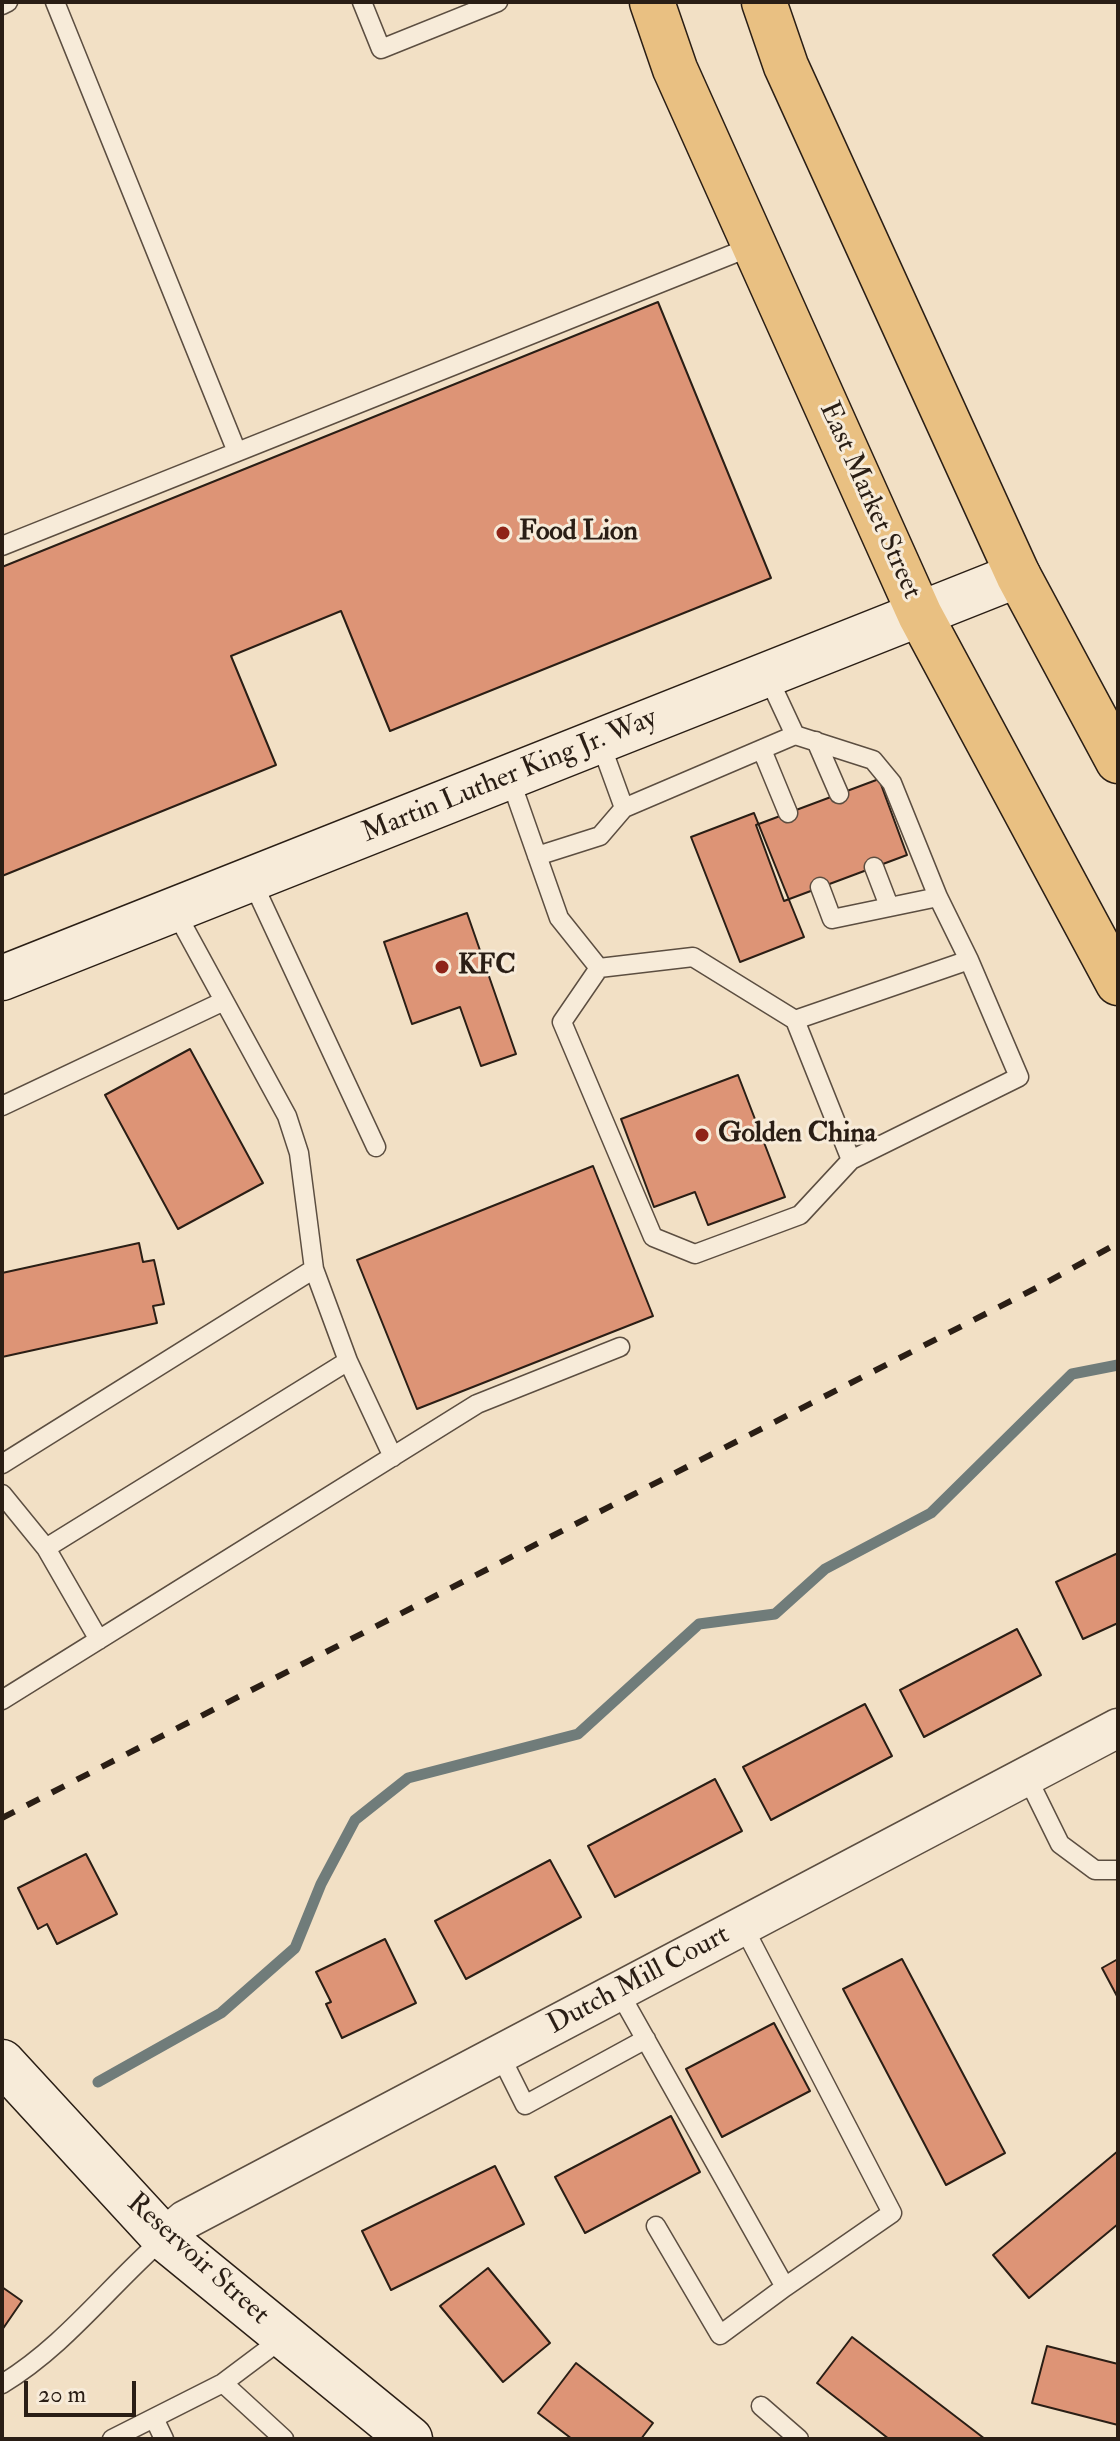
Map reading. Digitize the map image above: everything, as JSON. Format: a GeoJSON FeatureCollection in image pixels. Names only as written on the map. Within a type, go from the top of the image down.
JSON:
{"type":"FeatureCollection","features":[{"type":"Feature","properties":{"kind":"main road","name":"East Market Street"},"geometry":{"type":"LineString","coordinates":[[652,2],[675,69],[920,615],[1118,983]]}},
{"type":"Feature","properties":{"kind":"main road"},"geometry":{"type":"LineString","coordinates":[[764,2],[786,66],[1018,575],[1118,761]]}},
{"type":"Feature","properties":{"kind":"main road","name":"Martin Luther King Jr. Way"},"geometry":{"type":"LineString","coordinates":[[2,978],[1018,575]]}},
{"type":"Feature","properties":{"kind":"main road","name":"Reservoir Street"},"geometry":{"type":"LineString","coordinates":[[2,2062],[164,2238],[410,2439]]}},
{"type":"Feature","properties":{"kind":"street","name":"Dutch Mill Court"},"geometry":{"type":"LineString","coordinates":[[164,2238],[185,2220],[1118,1728]]}},
{"type":"Feature","properties":{"kind":"lane"},"geometry":{"type":"LineString","coordinates":[[2,5],[8,2]]}},
{"type":"Feature","properties":{"kind":"lane"},"geometry":{"type":"LineString","coordinates":[[55,2],[237,452]]}},
{"type":"Feature","properties":{"kind":"lane"},"geometry":{"type":"LineString","coordinates":[[362,2],[381,49],[498,2]]}},
{"type":"Feature","properties":{"kind":"lane"},"geometry":{"type":"LineString","coordinates":[[2,546],[754,245]]}},
{"type":"Feature","properties":{"kind":"lane"},"geometry":{"type":"LineString","coordinates":[[767,675],[795,735]]}},
{"type":"Feature","properties":{"kind":"lane"},"geometry":{"type":"LineString","coordinates":[[537,856],[600,836],[624,808],[795,735],[873,760],[892,783],[938,897],[969,960],[1019,1077],[851,1160],[800,1215],[695,1254],[653,1237],[562,1022],[599,968],[693,957],[795,1020],[851,1160]]}},
{"type":"Feature","properties":{"kind":"lane"},"geometry":{"type":"LineString","coordinates":[[816,741],[839,794]]}},
{"type":"Feature","properties":{"kind":"lane"},"geometry":{"type":"LineString","coordinates":[[600,742],[624,808]]}},
{"type":"Feature","properties":{"kind":"lane"},"geometry":{"type":"LineString","coordinates":[[762,750],[788,813]]}},
{"type":"Feature","properties":{"kind":"lane"},"geometry":{"type":"LineString","coordinates":[[509,776],[559,918],[599,968]]}},
{"type":"Feature","properties":{"kind":"lane"},"geometry":{"type":"LineString","coordinates":[[874,867],[889,906]]}},
{"type":"Feature","properties":{"kind":"lane"},"geometry":{"type":"LineString","coordinates":[[251,879],[376,1147]]}},
{"type":"Feature","properties":{"kind":"lane"},"geometry":{"type":"LineString","coordinates":[[820,887],[832,919],[938,897]]}},
{"type":"Feature","properties":{"kind":"lane"},"geometry":{"type":"LineString","coordinates":[[174,909],[287,1116],[299,1153],[314,1269],[348,1361],[393,1457]]}},
{"type":"Feature","properties":{"kind":"lane"},"geometry":{"type":"LineString","coordinates":[[795,1020],[969,960]]}},
{"type":"Feature","properties":{"kind":"lane"},"geometry":{"type":"LineString","coordinates":[[2,1106],[224,1001]]}},
{"type":"Feature","properties":{"kind":"lane"},"geometry":{"type":"LineString","coordinates":[[2,1464],[314,1269]]}},
{"type":"Feature","properties":{"kind":"lane"},"geometry":{"type":"LineString","coordinates":[[5,1690],[99,1640],[477,1404],[620,1347]]}},
{"type":"Feature","properties":{"kind":"lane"},"geometry":{"type":"LineString","coordinates":[[46,1548],[348,1361]]}},
{"type":"Feature","properties":{"kind":"lane"},"geometry":{"type":"LineString","coordinates":[[2,1494],[46,1548],[99,1640]]}},
{"type":"Feature","properties":{"kind":"lane"},"geometry":{"type":"LineString","coordinates":[[1027,1777],[1060,1844],[1095,1870],[1118,1870]]}},
{"type":"Feature","properties":{"kind":"lane"},"geometry":{"type":"LineString","coordinates":[[656,2226],[720,2335],[892,2213],[743,1926]]}},
{"type":"Feature","properties":{"kind":"lane"},"geometry":{"type":"LineString","coordinates":[[619,1992],[785,2287]]}},
{"type":"Feature","properties":{"kind":"lane"},"geometry":{"type":"LineString","coordinates":[[500,2055],[525,2105],[646,2039]]}},
{"type":"Feature","properties":{"kind":"lane"},"geometry":{"type":"LineString","coordinates":[[2,2384],[56,2345],[132,2266],[164,2238]]}},
{"type":"Feature","properties":{"kind":"lane"},"geometry":{"type":"LineString","coordinates":[[112,2439],[223,2383],[283,2338]]}},
{"type":"Feature","properties":{"kind":"lane"},"geometry":{"type":"LineString","coordinates":[[223,2383],[284,2439]]}},
{"type":"Feature","properties":{"kind":"lane"},"geometry":{"type":"LineString","coordinates":[[761,2406],[799,2439]]}},
{"type":"Feature","properties":{"kind":"lane"},"geometry":{"type":"LineString","coordinates":[[154,2418],[164,2439]]}},
{"type":"Feature","properties":{"kind":"building"},"geometry":{"type":"Polygon","coordinates":[[[658,302],[771,578],[390,731],[341,611],[231,656],[276,765],[2,876],[2,567],[658,302]]]}},
{"type":"Feature","properties":{"kind":"building"},"geometry":{"type":"Polygon","coordinates":[[[879,779],[907,855],[784,901],[756,825],[879,779]]]}},
{"type":"Feature","properties":{"kind":"building"},"geometry":{"type":"Polygon","coordinates":[[[754,813],[804,937],[740,962],[691,837],[754,813]]]}},
{"type":"Feature","properties":{"kind":"building"},"geometry":{"type":"Polygon","coordinates":[[[467,913],[516,1054],[481,1066],[460,1007],[412,1024],[384,942],[467,913]]]}},
{"type":"Feature","properties":{"kind":"building"},"geometry":{"type":"Polygon","coordinates":[[[190,1049],[263,1183],[178,1229],[105,1095],[190,1049]]]}},
{"type":"Feature","properties":{"kind":"building"},"geometry":{"type":"Polygon","coordinates":[[[738,1075],[785,1197],[708,1225],[695,1192],[654,1207],[621,1119],[738,1075]]]}},
{"type":"Feature","properties":{"kind":"building"},"geometry":{"type":"Polygon","coordinates":[[[593,1166],[653,1316],[417,1409],[357,1260],[593,1166]]]}},
{"type":"Feature","properties":{"kind":"building"},"geometry":{"type":"Polygon","coordinates":[[[139,1243],[143,1262],[154,1260],[164,1304],[153,1306],[157,1323],[2,1357],[2,1273],[139,1243]]]}},
{"type":"Feature","properties":{"kind":"building"},"geometry":{"type":"Polygon","coordinates":[[[1118,1553],[1118,1623],[1083,1639],[1056,1582],[1118,1553]]]}},
{"type":"Feature","properties":{"kind":"building"},"geometry":{"type":"Polygon","coordinates":[[[1017,1629],[1041,1675],[924,1737],[900,1690],[1017,1629]]]}},
{"type":"Feature","properties":{"kind":"building"},"geometry":{"type":"Polygon","coordinates":[[[865,1704],[892,1756],[771,1820],[743,1767],[865,1704]]]}},
{"type":"Feature","properties":{"kind":"building"},"geometry":{"type":"Polygon","coordinates":[[[715,1779],[742,1831],[615,1897],[588,1846],[715,1779]]]}},
{"type":"Feature","properties":{"kind":"building"},"geometry":{"type":"Polygon","coordinates":[[[86,1854],[117,1914],[57,1944],[47,1924],[38,1929],[18,1888],[86,1854]]]}},
{"type":"Feature","properties":{"kind":"building"},"geometry":{"type":"Polygon","coordinates":[[[550,1860],[581,1917],[466,1979],[435,1921],[550,1860]]]}},
{"type":"Feature","properties":{"kind":"building"},"geometry":{"type":"Polygon","coordinates":[[[385,1939],[416,2003],[342,2038],[326,2004],[331,2002],[316,1972],[385,1939]]]}},
{"type":"Feature","properties":{"kind":"building"},"geometry":{"type":"Polygon","coordinates":[[[902,1959],[1005,2153],[946,2185],[843,1989],[902,1959]]]}},
{"type":"Feature","properties":{"kind":"building"},"geometry":{"type":"Polygon","coordinates":[[[1118,1959],[1118,1998],[1102,1968],[1118,1959]]]}},
{"type":"Feature","properties":{"kind":"building"},"geometry":{"type":"Polygon","coordinates":[[[774,2023],[810,2091],[722,2137],[686,2069],[774,2023]]]}},
{"type":"Feature","properties":{"kind":"building"},"geometry":{"type":"Polygon","coordinates":[[[671,2116],[700,2172],[585,2233],[555,2177],[671,2116]]]}},
{"type":"Feature","properties":{"kind":"building"},"geometry":{"type":"Polygon","coordinates":[[[1118,2151],[1118,2224],[1029,2298],[993,2255],[1118,2151]]]}},
{"type":"Feature","properties":{"kind":"building"},"geometry":{"type":"Polygon","coordinates":[[[495,2166],[524,2224],[391,2290],[362,2231],[495,2166]]]}},
{"type":"Feature","properties":{"kind":"building"},"geometry":{"type":"Polygon","coordinates":[[[488,2268],[550,2343],[503,2382],[440,2306],[488,2268]]]}},
{"type":"Feature","properties":{"kind":"building"},"geometry":{"type":"Polygon","coordinates":[[[2,2287],[22,2301],[2,2330],[2,2287]]]}},
{"type":"Feature","properties":{"kind":"building"},"geometry":{"type":"Polygon","coordinates":[[[852,2337],[985,2439],[889,2439],[817,2383],[852,2337]]]}},
{"type":"Feature","properties":{"kind":"building"},"geometry":{"type":"Polygon","coordinates":[[[1047,2346],[1118,2364],[1118,2425],[1032,2403],[1047,2346]]]}},
{"type":"Feature","properties":{"kind":"building"},"geometry":{"type":"Polygon","coordinates":[[[576,2363],[653,2423],[641,2439],[572,2439],[538,2413],[576,2363]]]}},
{"type":"Feature","properties":{"kind":"waterway"},"geometry":{"type":"LineString","coordinates":[[98,2082],[221,2013],[295,1948],[321,1884],[355,1820],[408,1778],[578,1734],[699,1624],[775,1614],[825,1569],[931,1513],[1072,1374],[1118,1365]]}},
{"type":"Feature","properties":{"kind":"railway"},"geometry":{"type":"LineString","coordinates":[[2,1818],[1038,1287],[1118,1243]]}},
{"type":"Feature","properties":{"kind":"place","name":"Food Lion"},"geometry":{"type":"Point","coordinates":[503,533]}},
{"type":"Feature","properties":{"kind":"place","name":"KFC"},"geometry":{"type":"Point","coordinates":[442,967]}},
{"type":"Feature","properties":{"kind":"place","name":"Golden China"},"geometry":{"type":"Point","coordinates":[702,1135]}}]}
